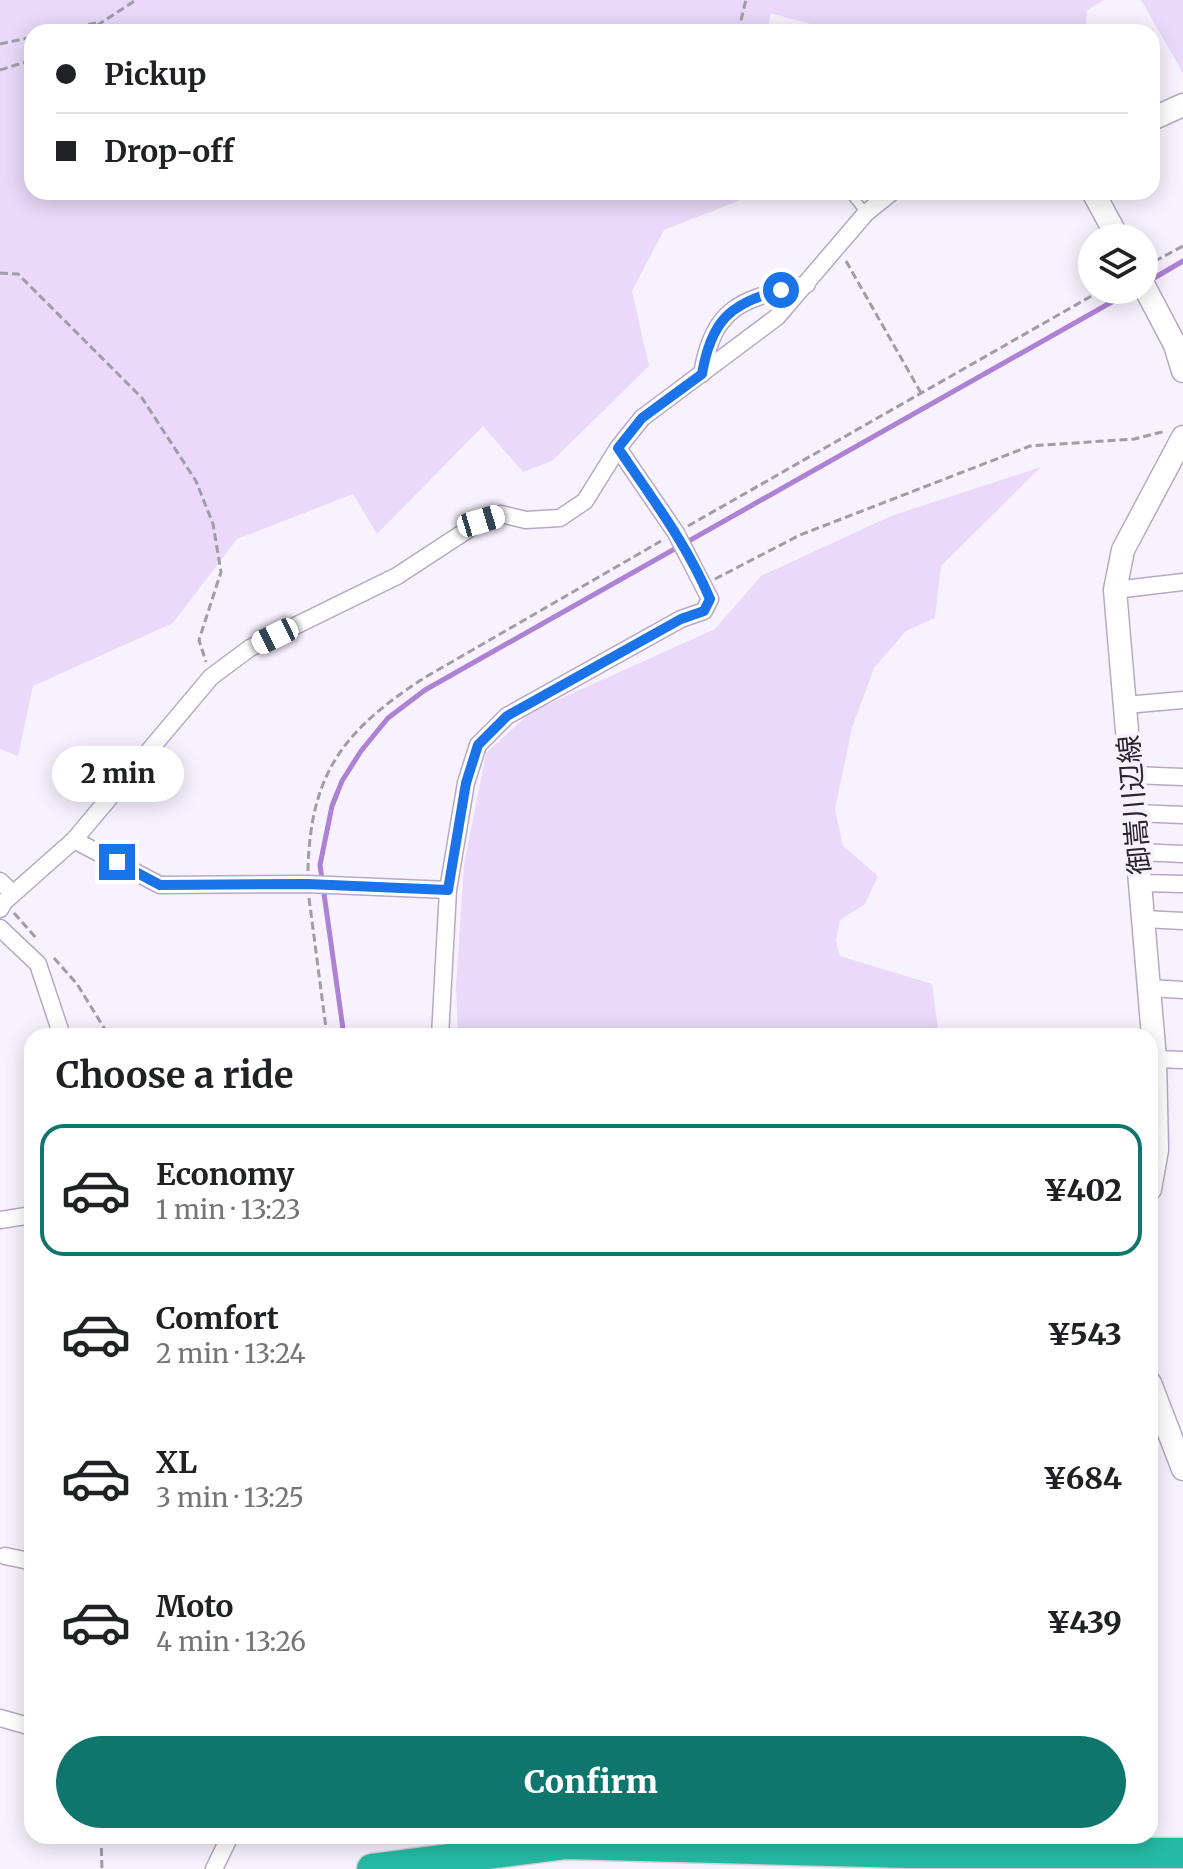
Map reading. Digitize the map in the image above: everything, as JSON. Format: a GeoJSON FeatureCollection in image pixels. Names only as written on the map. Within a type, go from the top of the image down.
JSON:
{"type":"FeatureCollection","features":[{"type":"Feature","properties":{"kind":"highway"},"geometry":{"type":"LineString","coordinates":[[372,1869],[562,1844]]}},
{"type":"Feature","properties":{"kind":"highway"},"geometry":{"type":"LineString","coordinates":[[837,1844],[907,1861],[1183,1853]]}},
{"type":"Feature","properties":{"kind":"main road"},"geometry":{"type":"LineString","coordinates":[[1160,115],[1183,105]]}},
{"type":"Feature","properties":{"kind":"main road"},"geometry":{"type":"LineString","coordinates":[[1097,200],[1110,224]]}},
{"type":"Feature","properties":{"kind":"main road"},"geometry":{"type":"LineString","coordinates":[[1153,304],[1175,345],[1183,371]]}},
{"type":"Feature","properties":{"kind":"main road","name":"御嵩川辺線"},"geometry":{"type":"LineString","coordinates":[[1153,1028],[1115,590],[1123,550],[1177,433]]}},
{"type":"Feature","properties":{"kind":"main road"},"geometry":{"type":"LineString","coordinates":[[1158,1404],[1183,1469]]}},
{"type":"Feature","properties":{"kind":"street"},"geometry":{"type":"LineString","coordinates":[[0,881],[6,902],[74,840],[211,677],[250,648],[397,576],[481,521],[501,514],[526,520],[560,518],[585,501],[618,448],[642,418],[777,317],[866,213],[882,200]]}},
{"type":"Feature","properties":{"kind":"street"},"geometry":{"type":"LineString","coordinates":[[702,374],[705,357],[726,313],[753,297],[808,283]]}},
{"type":"Feature","properties":{"kind":"street"},"geometry":{"type":"LineString","coordinates":[[440,1028],[448,890],[466,783],[478,745],[507,716],[681,619],[704,611],[710,599],[676,533],[618,448]]}},
{"type":"Feature","properties":{"kind":"street"},"geometry":{"type":"LineString","coordinates":[[1115,590],[1183,582]]}},
{"type":"Feature","properties":{"kind":"street"},"geometry":{"type":"LineString","coordinates":[[1126,705],[1183,700]]}},
{"type":"Feature","properties":{"kind":"street"},"geometry":{"type":"LineString","coordinates":[[1132,775],[1183,777]]}},
{"type":"Feature","properties":{"kind":"street"},"geometry":{"type":"LineString","coordinates":[[1135,813],[1183,815]]}},
{"type":"Feature","properties":{"kind":"street"},"geometry":{"type":"LineString","coordinates":[[74,840],[160,885],[307,884],[448,890]]}},
{"type":"Feature","properties":{"kind":"street"},"geometry":{"type":"LineString","coordinates":[[1138,852],[1183,854]]}},
{"type":"Feature","properties":{"kind":"street"},"geometry":{"type":"LineString","coordinates":[[1141,883],[1183,884]]}},
{"type":"Feature","properties":{"kind":"street"},"geometry":{"type":"LineString","coordinates":[[1144,919],[1183,921]]}},
{"type":"Feature","properties":{"kind":"street"},"geometry":{"type":"LineString","coordinates":[[0,928],[38,964],[59,1028]]}},
{"type":"Feature","properties":{"kind":"street"},"geometry":{"type":"LineString","coordinates":[[1150,988],[1183,990]]}},
{"type":"Feature","properties":{"kind":"street"},"geometry":{"type":"LineString","coordinates":[[1158,1059],[1183,1060]]}},
{"type":"Feature","properties":{"kind":"street"},"geometry":{"type":"LineString","coordinates":[[0,1220],[24,1216]]}},
{"type":"Feature","properties":{"kind":"street"},"geometry":{"type":"LineString","coordinates":[[5,1556],[24,1560]]}},
{"type":"Feature","properties":{"kind":"street"},"geometry":{"type":"LineString","coordinates":[[0,1718],[24,1725]]}},
{"type":"Feature","properties":{"kind":"street"},"geometry":{"type":"LineString","coordinates":[[214,1869],[226,1844]]}},
{"type":"Feature","properties":{"kind":"lane"},"geometry":{"type":"LineString","coordinates":[[855,200],[866,213]]}},
{"type":"Feature","properties":{"kind":"path"},"geometry":{"type":"LineString","coordinates":[[99,24],[136,0]]}},
{"type":"Feature","properties":{"kind":"path"},"geometry":{"type":"LineString","coordinates":[[740,24],[746,0]]}},
{"type":"Feature","properties":{"kind":"path"},"geometry":{"type":"LineString","coordinates":[[90,24],[104,21]]}},
{"type":"Feature","properties":{"kind":"path"},"geometry":{"type":"LineString","coordinates":[[0,44],[24,39]]}},
{"type":"Feature","properties":{"kind":"path"},"geometry":{"type":"LineString","coordinates":[[0,70],[24,62]]}},
{"type":"Feature","properties":{"kind":"path"},"geometry":{"type":"LineString","coordinates":[[1158,259],[1183,246]]}},
{"type":"Feature","properties":{"kind":"path"},"geometry":{"type":"LineString","coordinates":[[838,248],[921,393]]}},
{"type":"Feature","properties":{"kind":"path"},"geometry":{"type":"LineString","coordinates":[[0,273],[18,274],[142,398],[196,481],[213,524],[221,572],[199,640],[211,677]]}},
{"type":"Feature","properties":{"kind":"path"},"geometry":{"type":"LineString","coordinates":[[326,1028],[307,884],[308,833],[329,766],[354,733],[389,701],[424,678],[1078,304]]}},
{"type":"Feature","properties":{"kind":"path"},"geometry":{"type":"LineString","coordinates":[[704,585],[800,535],[1030,446],[1177,433]]}},
{"type":"Feature","properties":{"kind":"path"},"geometry":{"type":"LineString","coordinates":[[6,902],[77,984],[104,1028]]}},
{"type":"Feature","properties":{"kind":"path"},"geometry":{"type":"LineString","coordinates":[[101,1844],[102,1869]]}},
{"type":"Feature","properties":{"kind":"shaded area"},"geometry":{"type":"Polygon","coordinates":[[[0,0],[1104,0],[1087,10],[1086,24],[810,24],[771,13],[769,24],[24,24],[24,200],[741,200],[664,230],[632,291],[649,366],[552,461],[523,472],[483,426],[377,534],[353,494],[237,539],[173,623],[33,686],[18,756],[0,749],[0,0]]]}},
{"type":"Feature","properties":{"kind":"shaded area"},"geometry":{"type":"Polygon","coordinates":[[[1141,0],[1183,0],[1183,73],[1160,33],[1160,24],[1155,24],[1141,0]]]}},
{"type":"Feature","properties":{"kind":"shaded area"},"geometry":{"type":"Polygon","coordinates":[[[1041,467],[941,566],[935,618],[906,631],[874,668],[852,728],[835,809],[843,846],[878,876],[865,904],[840,920],[836,941],[840,956],[932,984],[938,1028],[458,1028],[456,987],[464,865],[486,753],[531,712],[715,629],[761,576],[891,516],[1041,467]]]}},
{"type":"Feature","properties":{"kind":"waterway"},"geometry":{"type":"LineString","coordinates":[[1158,276],[1183,261]]}},
{"type":"Feature","properties":{"kind":"waterway"},"geometry":{"type":"LineString","coordinates":[[343,1028],[320,865],[332,806],[342,781],[388,718],[425,690],[1108,304]]}},
{"type":"Feature","properties":{"kind":"route"},"geometry":{"type":"LineString","coordinates":[[117,862],[160,885],[307,884],[448,890],[466,783],[478,745],[507,716],[681,619],[704,611],[710,599],[704,585],[676,533],[618,448],[642,418],[702,374],[705,357],[726,313],[753,297],[781,290]]}}]}
